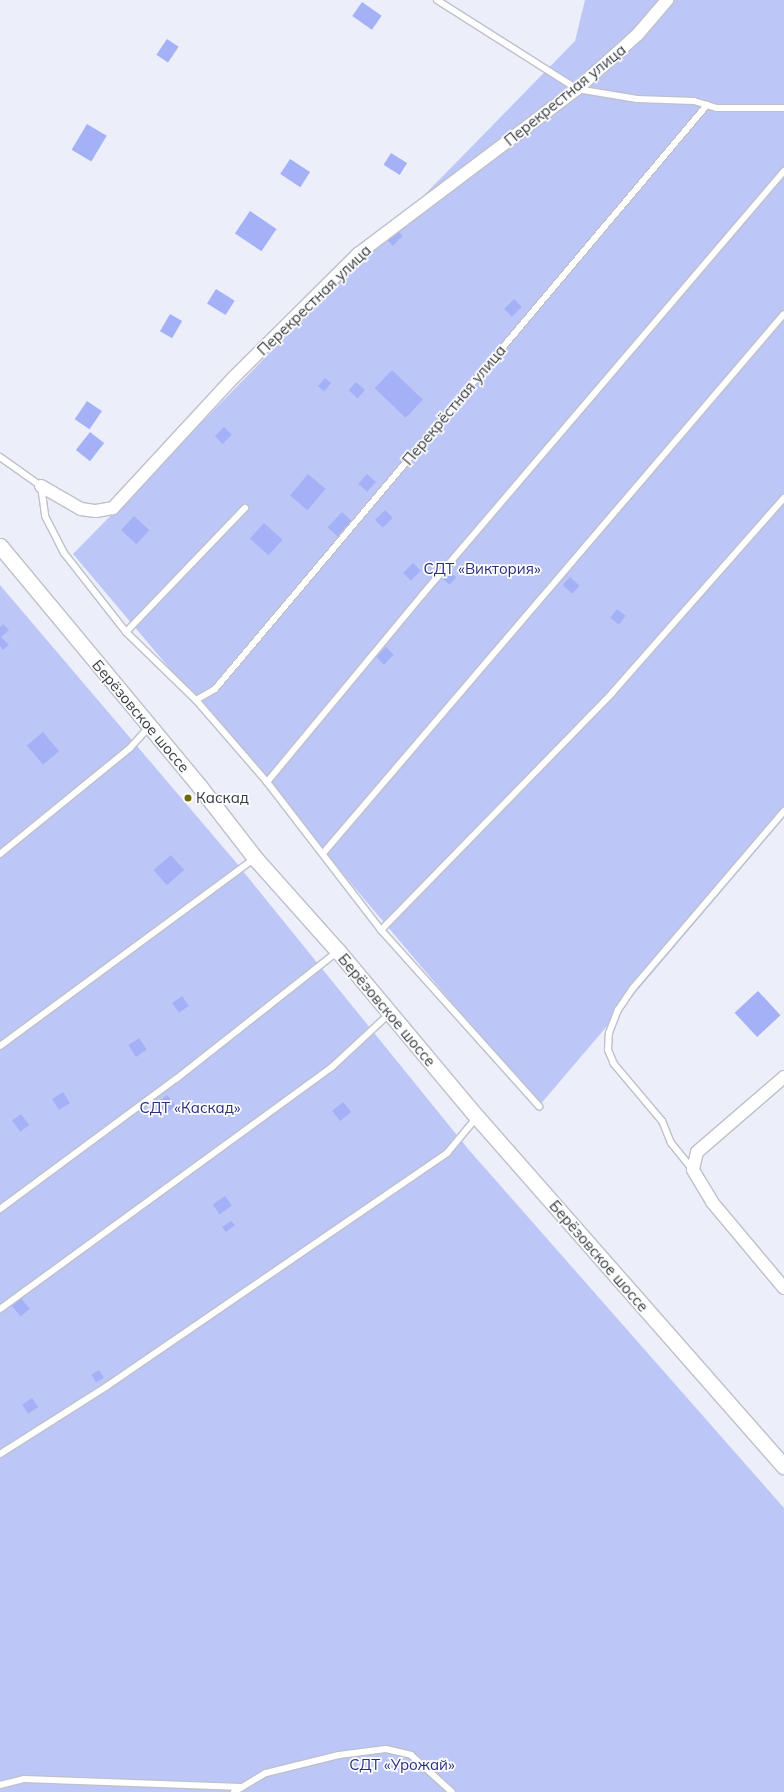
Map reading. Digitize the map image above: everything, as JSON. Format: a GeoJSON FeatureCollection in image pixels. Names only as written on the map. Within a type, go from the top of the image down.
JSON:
{"type":"FeatureCollection","features":[{"type":"Feature","properties":{"kind":"street","name":"Перекрестная улица"},"geometry":{"type":"LineString","coordinates":[[41,486],[81,509],[96,511],[113,508],[234,378],[358,254],[578,89],[638,34],[667,0]]}},
{"type":"Feature","properties":{"kind":"street","name":"Берёзовское шоссе"},"geometry":{"type":"LineString","coordinates":[[0,546],[150,726],[255,858],[338,951],[477,1118],[784,1466]]}},
{"type":"Feature","properties":{"kind":"street"},"geometry":{"type":"LineString","coordinates":[[784,1077],[696,1152],[693,1170],[712,1202],[784,1288]]}},
{"type":"Feature","properties":{"kind":"lane"},"geometry":{"type":"LineString","coordinates":[[437,0],[578,89],[637,99],[694,101],[718,108],[784,108]]}},
{"type":"Feature","properties":{"kind":"lane","name":"Перекрёстная улица"},"geometry":{"type":"LineString","coordinates":[[196,700],[215,689],[707,105]]}},
{"type":"Feature","properties":{"kind":"lane"},"geometry":{"type":"LineString","coordinates":[[267,782],[429,588],[784,171]]}},
{"type":"Feature","properties":{"kind":"lane"},"geometry":{"type":"LineString","coordinates":[[325,851],[784,314]]}},
{"type":"Feature","properties":{"kind":"lane"},"geometry":{"type":"LineString","coordinates":[[0,456],[41,486],[45,516],[64,553],[126,632],[196,700],[267,782],[381,930],[539,1106]]}},
{"type":"Feature","properties":{"kind":"lane"},"geometry":{"type":"LineString","coordinates":[[381,930],[612,693],[784,498]]}},
{"type":"Feature","properties":{"kind":"lane"},"geometry":{"type":"LineString","coordinates":[[126,632],[245,508]]}},
{"type":"Feature","properties":{"kind":"lane"},"geometry":{"type":"LineString","coordinates":[[0,854],[130,748],[150,726]]}},
{"type":"Feature","properties":{"kind":"lane"},"geometry":{"type":"LineString","coordinates":[[693,1170],[671,1143],[662,1122],[614,1064],[608,1050],[608,1033],[618,1010],[633,988],[784,812]]}},
{"type":"Feature","properties":{"kind":"lane"},"geometry":{"type":"LineString","coordinates":[[0,1046],[255,858]]}},
{"type":"Feature","properties":{"kind":"lane"},"geometry":{"type":"LineString","coordinates":[[0,1209],[176,1079],[338,951]]}},
{"type":"Feature","properties":{"kind":"lane"},"geometry":{"type":"LineString","coordinates":[[0,1309],[332,1067],[389,1014]]}},
{"type":"Feature","properties":{"kind":"lane"},"geometry":{"type":"LineString","coordinates":[[0,1454],[106,1386],[447,1153],[477,1118]]}},
{"type":"Feature","properties":{"kind":"lane"},"geometry":{"type":"LineString","coordinates":[[234,1792],[266,1773],[339,1755],[386,1749],[411,1755],[452,1792]]}},
{"type":"Feature","properties":{"kind":"lane"},"geometry":{"type":"LineString","coordinates":[[0,1786],[24,1779],[241,1787]]}},
{"type":"Feature","properties":{"kind":"green space","name":"СДТ «Виктория»"},"geometry":{"type":"Polygon","coordinates":[[[585,0],[784,0],[784,818],[539,1106],[73,554],[575,41],[585,0]]]}},
{"type":"Feature","properties":{"kind":"green space"},"geometry":{"type":"Polygon","coordinates":[[[0,585],[234,860],[469,1150],[784,1508],[784,1792],[0,1792],[0,585]]]}},
{"type":"Feature","properties":{"kind":"building"},"geometry":{"type":"Polygon","coordinates":[[[362,2],[382,16],[372,30],[352,16],[362,2]]]}},
{"type":"Feature","properties":{"kind":"building"},"geometry":{"type":"Polygon","coordinates":[[[167,39],[179,47],[168,63],[156,55],[167,39]]]}},
{"type":"Feature","properties":{"kind":"building"},"geometry":{"type":"Polygon","coordinates":[[[87,124],[107,136],[91,162],[72,150],[87,124]]]}},
{"type":"Feature","properties":{"kind":"building"},"geometry":{"type":"Polygon","coordinates":[[[391,153],[407,163],[400,175],[384,165],[391,153]]]}},
{"type":"Feature","properties":{"kind":"building"},"geometry":{"type":"Polygon","coordinates":[[[290,159],[310,172],[300,187],[280,174],[290,159]]]}},
{"type":"Feature","properties":{"kind":"building"},"geometry":{"type":"Polygon","coordinates":[[[250,211],[277,229],[261,251],[235,233],[250,211]]]}},
{"type":"Feature","properties":{"kind":"building"},"geometry":{"type":"Polygon","coordinates":[[[395,228],[403,236],[393,246],[385,238],[395,228]]]}},
{"type":"Feature","properties":{"kind":"building"},"geometry":{"type":"Polygon","coordinates":[[[216,289],[235,301],[226,315],[207,303],[216,289]]]}},
{"type":"Feature","properties":{"kind":"building"},"geometry":{"type":"Polygon","coordinates":[[[514,299],[522,307],[512,317],[504,309],[514,299]]]}},
{"type":"Feature","properties":{"kind":"building"},"geometry":{"type":"Polygon","coordinates":[[[170,314],[182,321],[172,338],[160,331],[170,314]]]}},
{"type":"Feature","properties":{"kind":"building"},"geometry":{"type":"Polygon","coordinates":[[[392,370],[423,400],[406,418],[375,388],[392,370]]]}},
{"type":"Feature","properties":{"kind":"building"},"geometry":{"type":"Polygon","coordinates":[[[325,378],[331,383],[324,392],[318,386],[325,378]]]}},
{"type":"Feature","properties":{"kind":"building"},"geometry":{"type":"Polygon","coordinates":[[[356,382],[365,390],[358,398],[349,390],[356,382]]]}},
{"type":"Feature","properties":{"kind":"building"},"geometry":{"type":"Polygon","coordinates":[[[87,401],[102,411],[90,429],[75,419],[87,401]]]}},
{"type":"Feature","properties":{"kind":"building"},"geometry":{"type":"Polygon","coordinates":[[[224,427],[232,435],[223,444],[215,436],[224,427]]]}},
{"type":"Feature","properties":{"kind":"building"},"geometry":{"type":"Polygon","coordinates":[[[90,432],[104,443],[90,461],[76,450],[90,432]]]}},
{"type":"Feature","properties":{"kind":"building"},"geometry":{"type":"Polygon","coordinates":[[[308,474],[326,489],[308,510],[290,495],[308,474]]]}},
{"type":"Feature","properties":{"kind":"building"},"geometry":{"type":"Polygon","coordinates":[[[367,474],[376,482],[367,492],[358,484],[367,474]]]}},
{"type":"Feature","properties":{"kind":"building"},"geometry":{"type":"Polygon","coordinates":[[[385,510],[393,518],[383,528],[375,520],[385,510]]]}},
{"type":"Feature","properties":{"kind":"building"},"geometry":{"type":"Polygon","coordinates":[[[342,512],[354,523],[339,538],[328,527],[342,512]]]}},
{"type":"Feature","properties":{"kind":"building"},"geometry":{"type":"Polygon","coordinates":[[[134,516],[149,530],[136,544],[121,530],[134,516]]]}},
{"type":"Feature","properties":{"kind":"building"},"geometry":{"type":"Polygon","coordinates":[[[264,523],[283,540],[269,555],[250,539],[264,523]]]}},
{"type":"Feature","properties":{"kind":"building"},"geometry":{"type":"Polygon","coordinates":[[[413,563],[421,571],[411,581],[403,573],[413,563]]]}},
{"type":"Feature","properties":{"kind":"building"},"geometry":{"type":"Polygon","coordinates":[[[450,572],[456,577],[450,585],[444,580],[450,572]]]}},
{"type":"Feature","properties":{"kind":"building"},"geometry":{"type":"Polygon","coordinates":[[[570,577],[580,586],[572,594],[563,585],[570,577]]]}},
{"type":"Feature","properties":{"kind":"building"},"geometry":{"type":"Polygon","coordinates":[[[617,609],[626,616],[619,624],[610,618],[617,609]]]}},
{"type":"Feature","properties":{"kind":"building"},"geometry":{"type":"Polygon","coordinates":[[[3,624],[9,630],[1,637],[9,645],[3,650],[0,646],[0,627],[3,624]]]}},
{"type":"Feature","properties":{"kind":"building"},"geometry":{"type":"Polygon","coordinates":[[[386,647],[394,655],[384,665],[376,657],[386,647]]]}},
{"type":"Feature","properties":{"kind":"building"},"geometry":{"type":"Polygon","coordinates":[[[43,732],[59,751],[43,765],[27,745],[43,732]]]}},
{"type":"Feature","properties":{"kind":"building"},"geometry":{"type":"Polygon","coordinates":[[[171,855],[184,870],[167,885],[154,870],[171,855]]]}},
{"type":"Feature","properties":{"kind":"building"},"geometry":{"type":"Polygon","coordinates":[[[758,991],[781,1015],[757,1037],[735,1013],[758,991]]]}},
{"type":"Feature","properties":{"kind":"building"},"geometry":{"type":"Polygon","coordinates":[[[182,996],[189,1006],[179,1013],[172,1003],[182,996]]]}},
{"type":"Feature","properties":{"kind":"building"},"geometry":{"type":"Polygon","coordinates":[[[139,1038],[147,1050],[136,1057],[128,1045],[139,1038]]]}},
{"type":"Feature","properties":{"kind":"building"},"geometry":{"type":"Polygon","coordinates":[[[63,1092],[70,1103],[59,1110],[52,1099],[63,1092]]]}},
{"type":"Feature","properties":{"kind":"building"},"geometry":{"type":"Polygon","coordinates":[[[167,1095],[176,1106],[166,1113],[158,1103],[167,1095]]]}},
{"type":"Feature","properties":{"kind":"building"},"geometry":{"type":"Polygon","coordinates":[[[343,1102],[351,1112],[340,1121],[332,1111],[343,1102]]]}},
{"type":"Feature","properties":{"kind":"building"},"geometry":{"type":"Polygon","coordinates":[[[21,1114],[29,1125],[20,1132],[12,1120],[21,1114]]]}},
{"type":"Feature","properties":{"kind":"building"},"geometry":{"type":"Polygon","coordinates":[[[225,1196],[232,1206],[220,1214],[213,1205],[225,1196]]]}},
{"type":"Feature","properties":{"kind":"building"},"geometry":{"type":"Polygon","coordinates":[[[231,1221],[235,1225],[226,1232],[222,1227],[231,1221]]]}},
{"type":"Feature","properties":{"kind":"building"},"geometry":{"type":"Polygon","coordinates":[[[21,1298],[30,1309],[20,1316],[12,1306],[21,1298]]]}},
{"type":"Feature","properties":{"kind":"building"},"geometry":{"type":"Polygon","coordinates":[[[99,1370],[104,1378],[96,1382],[91,1375],[99,1370]]]}},
{"type":"Feature","properties":{"kind":"building"},"geometry":{"type":"Polygon","coordinates":[[[32,1398],[38,1407],[28,1414],[22,1405],[32,1398]]]}},
{"type":"Feature","properties":{"kind":"place","name":"Каскад"},"geometry":{"type":"Point","coordinates":[188,798]}},
{"type":"Feature","properties":{"kind":"park label","name":"СДТ «Каскад»"},"geometry":{"type":"Point","coordinates":[190,1108]}},
{"type":"Feature","properties":{"kind":"park label","name":"СДТ «Урожай»"},"geometry":{"type":"Point","coordinates":[402,1765]}}]}
